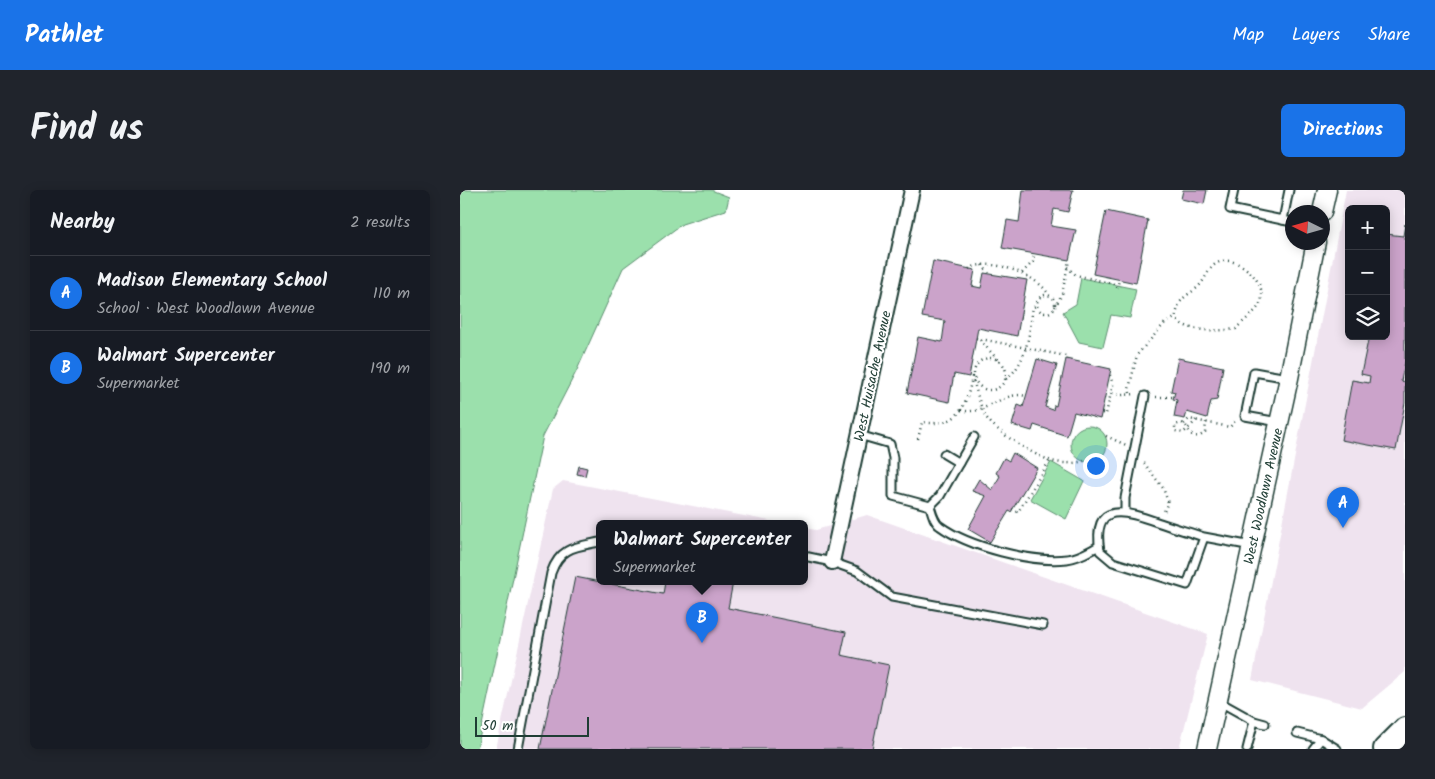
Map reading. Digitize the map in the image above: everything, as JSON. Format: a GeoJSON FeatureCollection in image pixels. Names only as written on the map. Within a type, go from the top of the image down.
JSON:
{"type":"FeatureCollection","features":[{"type":"Feature","properties":{"kind":"main road"},"geometry":{"type":"LineString","coordinates":[[1384,749],[1405,729]]}},
{"type":"Feature","properties":{"kind":"street","name":"West Huisache Avenue"},"geometry":{"type":"LineString","coordinates":[[832,562],[912,190]]}},
{"type":"Feature","properties":{"kind":"street"},"geometry":{"type":"LineString","coordinates":[[1324,205],[1327,190]]}},
{"type":"Feature","properties":{"kind":"street","name":"West Woodlawn Avenue"},"geometry":{"type":"LineString","coordinates":[[1207,749],[1253,546],[1314,250]]}},
{"type":"Feature","properties":{"kind":"lane"},"geometry":{"type":"LineString","coordinates":[[1234,190],[1230,209],[1283,220],[1290,190]]}},
{"type":"Feature","properties":{"kind":"lane"},"geometry":{"type":"LineString","coordinates":[[1279,422],[1245,416],[1254,372],[1289,378]]}},
{"type":"Feature","properties":{"kind":"lane"},"geometry":{"type":"LineString","coordinates":[[1125,511],[1125,498],[1145,396]]}},
{"type":"Feature","properties":{"kind":"lane"},"geometry":{"type":"LineString","coordinates":[[859,435],[890,444],[893,458],[893,496],[930,506]]}},
{"type":"Feature","properties":{"kind":"lane"},"geometry":{"type":"LineString","coordinates":[[930,506],[940,496],[974,437]]}},
{"type":"Feature","properties":{"kind":"lane"},"geometry":{"type":"LineString","coordinates":[[944,454],[959,463]]}},
{"type":"Feature","properties":{"kind":"lane"},"geometry":{"type":"LineString","coordinates":[[930,506],[939,526],[1000,553],[1068,559],[1099,546]]}},
{"type":"Feature","properties":{"kind":"lane"},"geometry":{"type":"LineString","coordinates":[[1204,537],[1187,585],[1113,562],[1100,551],[1098,532],[1102,522],[1109,515],[1125,511],[1204,537],[1253,546]]}},
{"type":"Feature","properties":{"kind":"lane"},"geometry":{"type":"LineString","coordinates":[[518,749],[556,558],[572,547],[596,543]]}},
{"type":"Feature","properties":{"kind":"lane"},"geometry":{"type":"LineString","coordinates":[[808,557],[832,562],[857,571],[892,597],[1043,625]]}},
{"type":"Feature","properties":{"kind":"lane"},"geometry":{"type":"LineString","coordinates":[[1217,701],[1254,721],[1265,724]]}},
{"type":"Feature","properties":{"kind":"lane"},"geometry":{"type":"LineString","coordinates":[[1248,749],[1254,721]]}},
{"type":"Feature","properties":{"kind":"lane"},"geometry":{"type":"LineString","coordinates":[[1297,733],[1321,739],[1338,749]]}},
{"type":"Feature","properties":{"kind":"lane"},"geometry":{"type":"LineString","coordinates":[[1313,749],[1321,739]]}},
{"type":"Feature","properties":{"kind":"path"},"geometry":{"type":"LineString","coordinates":[[1022,273],[1033,262],[1034,255]]}},
{"type":"Feature","properties":{"kind":"path"},"geometry":{"type":"LineString","coordinates":[[1036,306],[1044,313],[1050,313],[1054,308],[1062,294],[1069,260]]}},
{"type":"Feature","properties":{"kind":"path"},"geometry":{"type":"LineString","coordinates":[[1130,393],[1129,389],[1137,355],[1165,323],[1175,318],[1181,301],[1198,287],[1212,266],[1224,261],[1239,264],[1249,271],[1261,289],[1262,300],[1258,308],[1236,329],[1219,330],[1191,327],[1179,323],[1175,318]]}},
{"type":"Feature","properties":{"kind":"path"},"geometry":{"type":"LineString","coordinates":[[981,265],[989,273]]}},
{"type":"Feature","properties":{"kind":"path"},"geometry":{"type":"LineString","coordinates":[[969,269],[981,265],[1006,268],[1022,273],[1039,284],[1055,302],[1054,308]]}},
{"type":"Feature","properties":{"kind":"path"},"geometry":{"type":"LineString","coordinates":[[1067,267],[1071,272],[1081,277],[1118,286],[1119,280]]}},
{"type":"Feature","properties":{"kind":"path"},"geometry":{"type":"LineString","coordinates":[[918,439],[922,422],[944,424],[951,421],[961,410],[972,378],[982,387],[991,389],[1000,386],[1019,366],[1026,349],[1033,307],[1036,306],[1040,296],[1049,295]]}},
{"type":"Feature","properties":{"kind":"path"},"geometry":{"type":"LineString","coordinates":[[1004,380],[1005,367],[982,341],[976,338],[1066,356]]}},
{"type":"Feature","properties":{"kind":"path"},"geometry":{"type":"LineString","coordinates":[[998,360],[987,358],[978,364],[975,374],[982,409],[987,419],[1004,434],[1050,460],[1084,461]]}},
{"type":"Feature","properties":{"kind":"path"},"geometry":{"type":"LineString","coordinates":[[961,410],[968,412],[982,409],[1016,393],[1026,396]]}},
{"type":"Feature","properties":{"kind":"path"},"geometry":{"type":"LineString","coordinates":[[1102,413],[1106,414],[1111,393]]}},
{"type":"Feature","properties":{"kind":"path"},"geometry":{"type":"LineString","coordinates":[[1184,424],[1189,419],[1230,427],[1235,421]]}},
{"type":"Feature","properties":{"kind":"path"},"geometry":{"type":"LineString","coordinates":[[1196,420],[1188,428],[1183,433],[1175,431],[1178,423],[1184,424],[1188,428],[1190,434],[1200,436],[1205,433],[1206,422]]}},
{"type":"Feature","properties":{"kind":"path"},"geometry":{"type":"LineString","coordinates":[[1106,436],[1134,452],[1163,488],[1168,502],[1160,523]]}},
{"type":"Feature","properties":{"kind":"path"},"geometry":{"type":"LineString","coordinates":[[1012,509],[1018,512],[1050,460]]}},
{"type":"Feature","properties":{"kind":"shaded area"},"geometry":{"type":"Polygon","coordinates":[[[1346,190],[1405,190],[1405,672],[1362,708],[1252,680],[1346,190]]]}},
{"type":"Feature","properties":{"kind":"shaded area"},"geometry":{"type":"Polygon","coordinates":[[[563,481],[765,520],[596,520],[596,585],[808,585],[808,529],[816,530],[867,515],[1208,634],[1179,749],[496,749],[553,489],[563,481]]]}},
{"type":"Feature","properties":{"kind":"green space"},"geometry":{"type":"Polygon","coordinates":[[[460,190],[711,190],[729,197],[726,210],[682,224],[623,268],[577,370],[543,436],[477,749],[460,749],[460,190]]]}},
{"type":"Feature","properties":{"kind":"green space"},"geometry":{"type":"Polygon","coordinates":[[[1081,278],[1136,289],[1130,318],[1111,315],[1103,347],[1079,342],[1063,312],[1076,304],[1081,278]]]}},
{"type":"Feature","properties":{"kind":"green space"},"geometry":{"type":"Polygon","coordinates":[[[1089,426],[1096,427],[1102,431],[1106,437],[1106,451],[1102,457],[1096,461],[1089,462],[1082,461],[1076,457],[1072,451],[1071,444],[1072,437],[1076,431],[1082,427],[1089,426]]]}},
{"type":"Feature","properties":{"kind":"green space"},"geometry":{"type":"Polygon","coordinates":[[[1051,462],[1084,481],[1066,519],[1030,499],[1051,462]]]}},
{"type":"Feature","properties":{"kind":"building"},"geometry":{"type":"Polygon","coordinates":[[[1023,190],[1073,190],[1068,212],[1054,209],[1051,226],[1076,230],[1069,260],[1002,248],[1007,220],[1019,222],[1023,190]]]}},
{"type":"Feature","properties":{"kind":"building"},"geometry":{"type":"Polygon","coordinates":[[[1183,190],[1207,190],[1204,204],[1181,199],[1183,190]]]}},
{"type":"Feature","properties":{"kind":"building"},"geometry":{"type":"Polygon","coordinates":[[[1106,211],[1148,220],[1136,283],[1093,274],[1106,211]]]}},
{"type":"Feature","properties":{"kind":"building"},"geometry":{"type":"Polygon","coordinates":[[[1405,224],[1405,361],[1401,381],[1405,382],[1405,403],[1396,450],[1341,440],[1352,380],[1369,383],[1370,376],[1361,374],[1368,340],[1390,340],[1390,234],[1403,236],[1405,224]]]}},
{"type":"Feature","properties":{"kind":"building"},"geometry":{"type":"Polygon","coordinates":[[[933,261],[975,270],[972,286],[981,288],[984,273],[1027,280],[1017,336],[978,328],[969,377],[954,374],[949,402],[907,393],[918,337],[942,342],[945,321],[922,317],[933,261]]]}},
{"type":"Feature","properties":{"kind":"building"},"geometry":{"type":"Polygon","coordinates":[[[1178,358],[1223,367],[1217,400],[1211,401],[1207,418],[1187,412],[1185,419],[1174,417],[1177,400],[1173,399],[1175,392],[1171,391],[1178,358]]]}},
{"type":"Feature","properties":{"kind":"building"},"geometry":{"type":"Polygon","coordinates":[[[1037,359],[1057,365],[1045,407],[1053,410],[1054,405],[1056,406],[1066,359],[1111,369],[1100,419],[1074,412],[1067,436],[1034,425],[1032,431],[1012,425],[1018,405],[1023,407],[1037,359]]]}},
{"type":"Feature","properties":{"kind":"building"},"geometry":{"type":"Polygon","coordinates":[[[1013,453],[1037,468],[1011,512],[1009,511],[990,542],[968,529],[986,496],[972,491],[979,479],[992,490],[1000,476],[996,473],[1004,458],[1009,461],[1013,453]]]}},
{"type":"Feature","properties":{"kind":"building"},"geometry":{"type":"Polygon","coordinates":[[[579,466],[587,468],[585,476],[577,474],[579,466]]]}},
{"type":"Feature","properties":{"kind":"building"},"geometry":{"type":"Polygon","coordinates":[[[575,577],[596,581],[596,585],[616,585],[663,594],[664,585],[732,585],[728,608],[846,632],[841,655],[889,665],[872,749],[540,749],[575,577]]]}},
{"type":"Feature","properties":{"kind":"place","name":"Madison Elementary School"},"geometry":{"type":"Point","coordinates":[1343,528]}},
{"type":"Feature","properties":{"kind":"place","name":"Walmart Supercenter"},"geometry":{"type":"Point","coordinates":[702,643]}}]}
